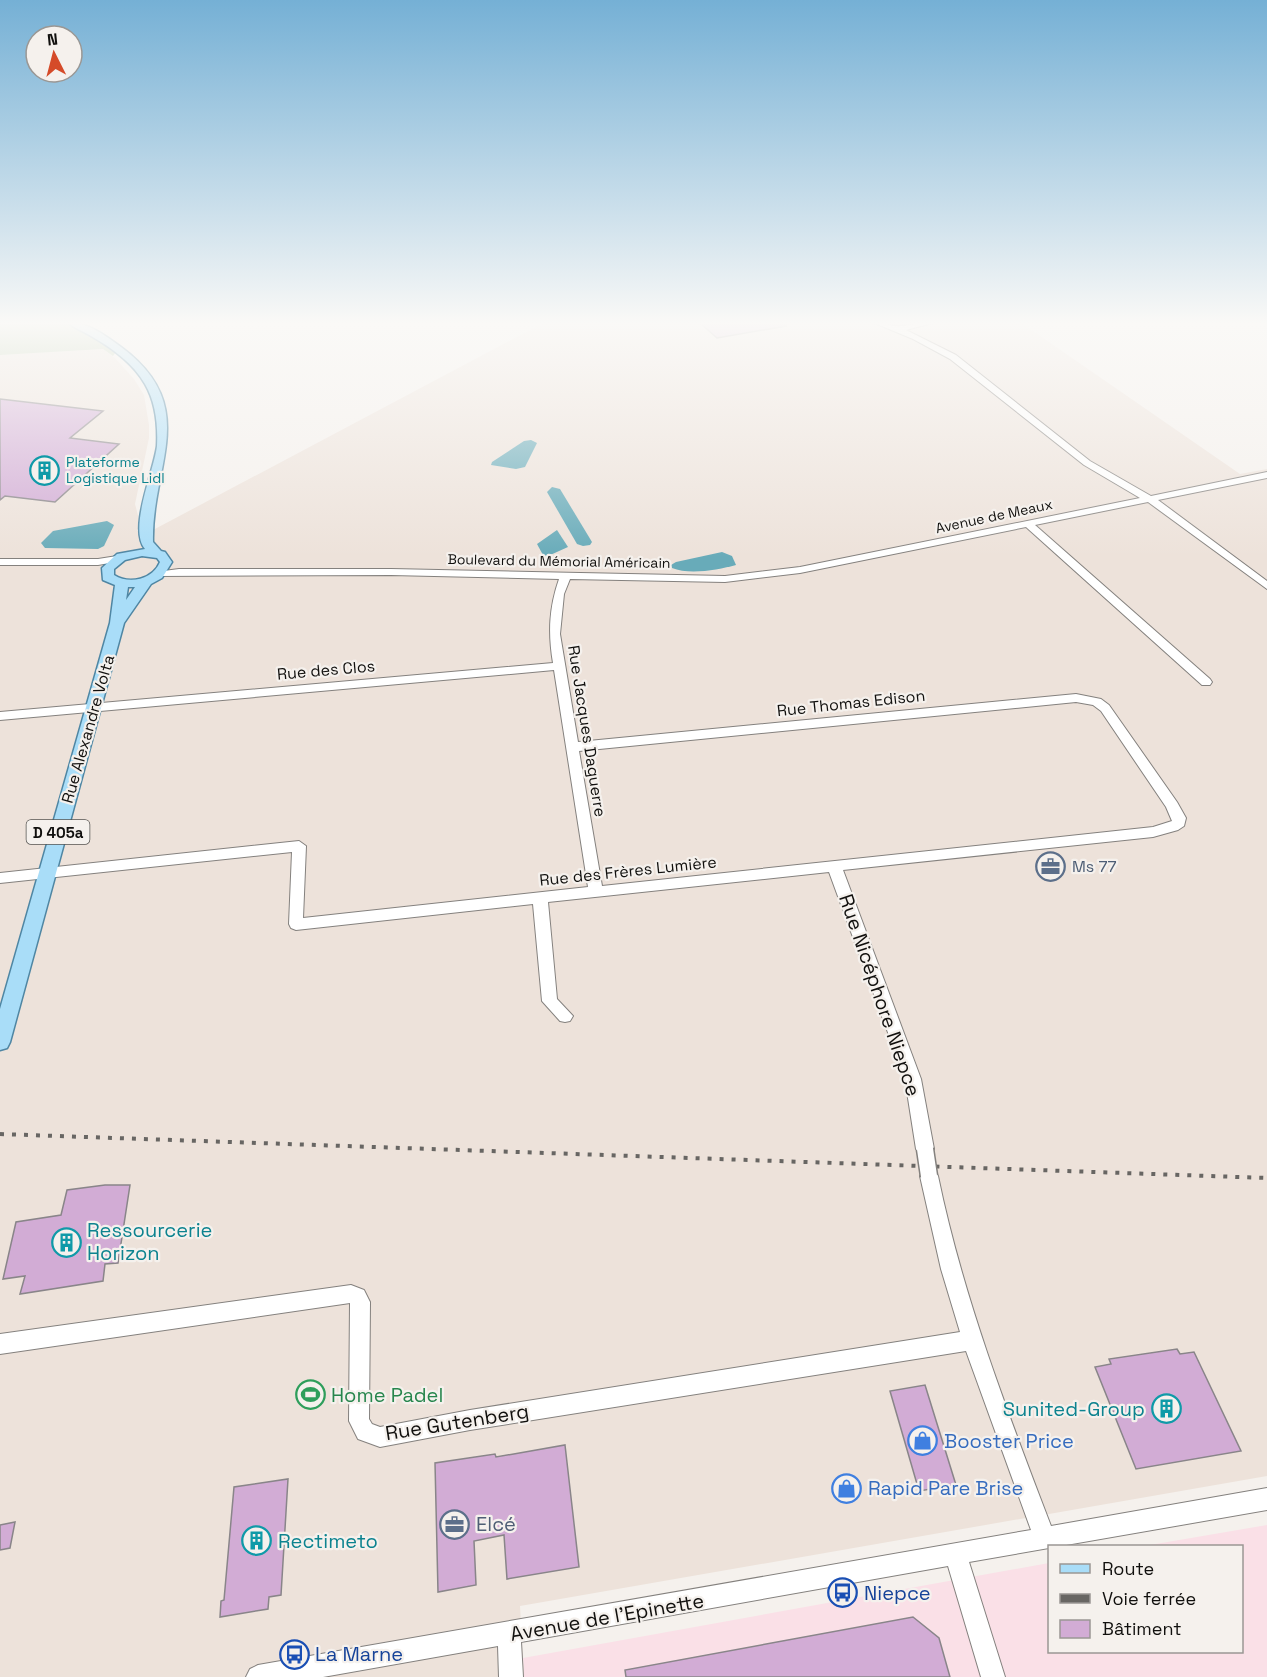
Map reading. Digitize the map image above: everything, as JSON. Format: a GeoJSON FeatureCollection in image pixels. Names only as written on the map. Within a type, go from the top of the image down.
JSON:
{"type":"FeatureCollection","features":[{"type":"Feature","properties":{"kind":"main road"},"geometry":{"type":"LineString","coordinates":[[157,400],[163,434],[147,519],[147,543],[161,563]]}},
{"type":"Feature","properties":{"kind":"main road"},"geometry":{"type":"LineString","coordinates":[[147,519],[134,546],[111,564],[107,573],[111,580],[122,583],[146,581],[161,563]]}},
{"type":"Feature","properties":{"kind":"main road"},"geometry":{"type":"LineString","coordinates":[[121,557],[142,552],[161,563]]}},
{"type":"Feature","properties":{"kind":"main road","name":"Rue Alexandre Volta"},"geometry":{"type":"LineString","coordinates":[[117,623],[146,581]]}},
{"type":"Feature","properties":{"kind":"main road","name":"Rue Alexandre Volta"},"geometry":{"type":"LineString","coordinates":[[0,1042],[95,708],[117,623],[122,583]]}},
{"type":"Feature","properties":{"kind":"street"},"geometry":{"type":"LineString","coordinates":[[1008,400],[1097,470],[1151,498],[1267,586]]}},
{"type":"Feature","properties":{"kind":"street","name":"Avenue de Meaux"},"geometry":{"type":"LineString","coordinates":[[726,579],[800,570],[1267,475]]}},
{"type":"Feature","properties":{"kind":"street"},"geometry":{"type":"LineString","coordinates":[[1027,523],[1206,682]]}},
{"type":"Feature","properties":{"kind":"street"},"geometry":{"type":"LineString","coordinates":[[0,562],[98,562],[121,557]]}},
{"type":"Feature","properties":{"kind":"street","name":"Boulevard du Mémorial Américain"},"geometry":{"type":"LineString","coordinates":[[161,563],[179,572],[391,572],[726,579]]}},
{"type":"Feature","properties":{"kind":"street"},"geometry":{"type":"LineString","coordinates":[[0,567],[74,569],[107,573]]}},
{"type":"Feature","properties":{"kind":"street","name":"Rue Jacques Daguerre"},"geometry":{"type":"LineString","coordinates":[[565,576],[559,594],[554,634],[596,892]]}},
{"type":"Feature","properties":{"kind":"street","name":"Rue des Clos"},"geometry":{"type":"LineString","coordinates":[[0,717],[559,666]]}},
{"type":"Feature","properties":{"kind":"street","name":"Rue Thomas Edison"},"geometry":{"type":"LineString","coordinates":[[573,747],[1076,698],[1097,702],[1120,728]]}},
{"type":"Feature","properties":{"kind":"street","name":"Rue des Frères Lumière"},"geometry":{"type":"LineString","coordinates":[[47,872],[299,846],[296,924],[1153,832],[1173,827],[1179,823],[1179,818],[1120,728]]}},
{"type":"Feature","properties":{"kind":"street","name":"Rue Nicéphore Niepce"},"geometry":{"type":"LineString","coordinates":[[834,866],[913,1079],[929,1176],[946,1258],[972,1340],[1045,1538]]}},
{"type":"Feature","properties":{"kind":"street"},"geometry":{"type":"LineString","coordinates":[[0,878],[47,872]]}},
{"type":"Feature","properties":{"kind":"street"},"geometry":{"type":"LineString","coordinates":[[540,898],[550,1001],[565,1016]]}},
{"type":"Feature","properties":{"kind":"street","name":"Rue Gutenberg"},"geometry":{"type":"LineString","coordinates":[[0,1344],[351,1294],[361,1302],[359,1421],[365,1432],[380,1437],[428,1427],[972,1340]]}},
{"type":"Feature","properties":{"kind":"street"},"geometry":{"type":"LineString","coordinates":[[1045,1538],[1267,1499]]}},
{"type":"Feature","properties":{"kind":"street","name":"Avenue de l'Epinette"},"geometry":{"type":"LineString","coordinates":[[258,1677],[1045,1538]]}},
{"type":"Feature","properties":{"kind":"street"},"geometry":{"type":"LineString","coordinates":[[956,1555],[993,1677]]}},
{"type":"Feature","properties":{"kind":"street"},"geometry":{"type":"LineString","coordinates":[[509,1634],[511,1677]]}},
{"type":"Feature","properties":{"kind":"shaded area"},"geometry":{"type":"Polygon","coordinates":[[[0,400],[145,400],[149,438],[135,504],[140,523],[137,531],[153,530],[398,400],[1133,400],[1240,474],[1267,469],[1267,1476],[520,1606],[524,1677],[0,1677],[0,400]]]}},
{"type":"Feature","properties":{"kind":"shaded area"},"geometry":{"type":"Polygon","coordinates":[[[1267,1525],[1267,1677],[524,1677],[523,1658],[1048,1563],[1048,1653],[1243,1653],[1243,1545],[1150,1545],[1267,1525]]]}},
{"type":"Feature","properties":{"kind":"water"},"geometry":{"type":"Polygon","coordinates":[[[531,440],[537,443],[525,467],[516,469],[491,465],[492,462],[524,441],[531,440]]]}},
{"type":"Feature","properties":{"kind":"water"},"geometry":{"type":"Polygon","coordinates":[[[552,487],[560,489],[592,542],[590,545],[577,544],[547,492],[552,487]]]}},
{"type":"Feature","properties":{"kind":"water"},"geometry":{"type":"Polygon","coordinates":[[[107,521],[114,525],[104,546],[98,549],[45,548],[41,543],[53,531],[107,521]]]}},
{"type":"Feature","properties":{"kind":"water"},"geometry":{"type":"Polygon","coordinates":[[[557,530],[568,547],[548,556],[543,555],[537,544],[557,530]]]}},
{"type":"Feature","properties":{"kind":"water"},"geometry":{"type":"Polygon","coordinates":[[[722,552],[732,556],[736,565],[695,571],[679,570],[672,568],[671,565],[676,562],[722,552]]]}},
{"type":"Feature","properties":{"kind":"building","name":"Plateforme Logistique Lidl"},"geometry":{"type":"Polygon","coordinates":[[[0,400],[103,411],[70,438],[119,444],[55,502],[5,496],[0,500],[0,400]]]}},
{"type":"Feature","properties":{"kind":"building","name":"Ressourcerie Horizon"},"geometry":{"type":"Polygon","coordinates":[[[105,1185],[130,1185],[118,1263],[105,1264],[103,1281],[20,1294],[25,1276],[3,1279],[16,1222],[61,1215],[67,1190],[105,1185]]]}},
{"type":"Feature","properties":{"kind":"building","name":"Sunited-Group"},"geometry":{"type":"Polygon","coordinates":[[[1177,1349],[1180,1354],[1194,1352],[1241,1451],[1136,1469],[1095,1367],[1111,1364],[1109,1359],[1177,1349]]]}},
{"type":"Feature","properties":{"kind":"building","name":"Booster Price"},"geometry":{"type":"Polygon","coordinates":[[[925,1385],[956,1485],[919,1491],[890,1391],[925,1385]]]}},
{"type":"Feature","properties":{"kind":"building"},"geometry":{"type":"Polygon","coordinates":[[[565,1445],[579,1567],[507,1579],[504,1535],[474,1541],[476,1585],[438,1592],[435,1463],[495,1454],[496,1457],[565,1445]]]}},
{"type":"Feature","properties":{"kind":"building","name":"Rectimeto"},"geometry":{"type":"Polygon","coordinates":[[[288,1479],[281,1595],[269,1597],[268,1609],[220,1617],[221,1601],[224,1600],[234,1487],[288,1479]]]}},
{"type":"Feature","properties":{"kind":"building"},"geometry":{"type":"Polygon","coordinates":[[[15,1522],[10,1548],[0,1550],[0,1525],[15,1522]]]}},
{"type":"Feature","properties":{"kind":"building"},"geometry":{"type":"Polygon","coordinates":[[[913,1617],[939,1638],[950,1677],[626,1677],[625,1670],[913,1617]]]}},
{"type":"Feature","properties":{"kind":"railway"},"geometry":{"type":"LineString","coordinates":[[0,1134],[1267,1178]]}},
{"type":"Feature","properties":{"kind":"place","name":"Plateforme Logistique Lidl"},"geometry":{"type":"Point","coordinates":[45,470]}},
{"type":"Feature","properties":{"kind":"place","name":"Ms 77"},"geometry":{"type":"Point","coordinates":[1051,866]}},
{"type":"Feature","properties":{"kind":"place","name":"Ressourcerie Horizon"},"geometry":{"type":"Point","coordinates":[66,1242]}},
{"type":"Feature","properties":{"kind":"place","name":"Home Padel"},"geometry":{"type":"Point","coordinates":[310,1395]}},
{"type":"Feature","properties":{"kind":"place","name":"Sunited-Group"},"geometry":{"type":"Point","coordinates":[1166,1409]}},
{"type":"Feature","properties":{"kind":"place","name":"Booster Price"},"geometry":{"type":"Point","coordinates":[923,1441]}},
{"type":"Feature","properties":{"kind":"place","name":"Rapid Pare Brise"},"geometry":{"type":"Point","coordinates":[847,1488]}},
{"type":"Feature","properties":{"kind":"place","name":"Elcé"},"geometry":{"type":"Point","coordinates":[455,1524]}},
{"type":"Feature","properties":{"kind":"place","name":"Rectimeto"},"geometry":{"type":"Point","coordinates":[257,1541]}},
{"type":"Feature","properties":{"kind":"place","name":"Niepce"},"geometry":{"type":"Point","coordinates":[843,1593]}},
{"type":"Feature","properties":{"kind":"place","name":"La Marne"},"geometry":{"type":"Point","coordinates":[294,1654]}}]}
